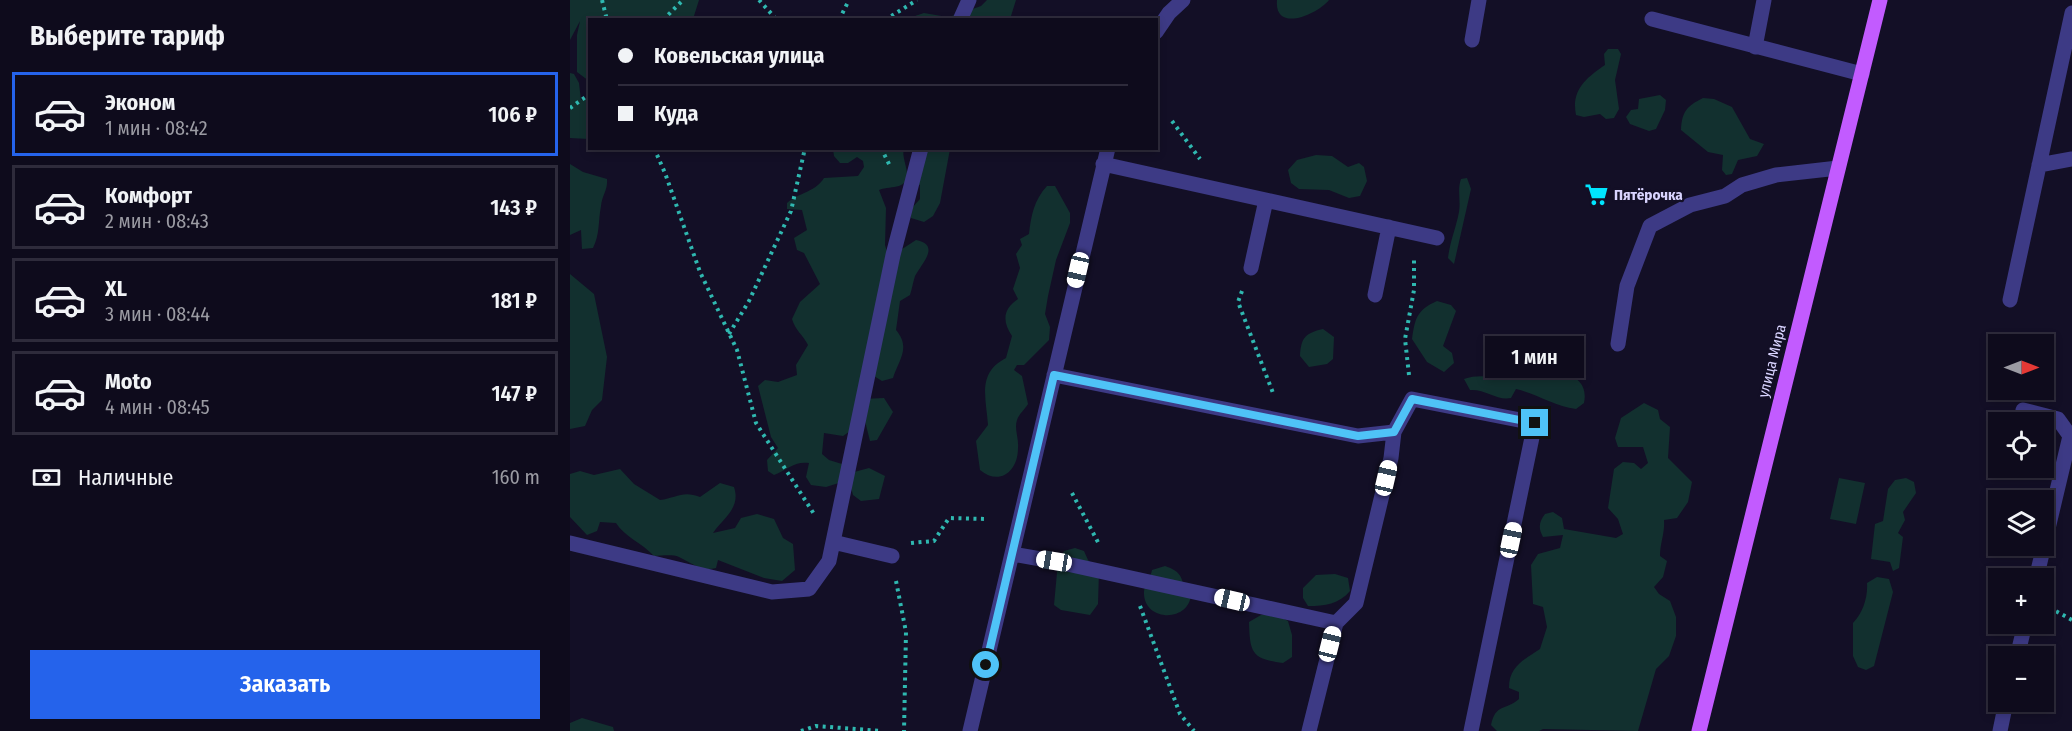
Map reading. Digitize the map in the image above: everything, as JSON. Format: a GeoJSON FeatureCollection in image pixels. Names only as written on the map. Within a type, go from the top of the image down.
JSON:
{"type":"FeatureCollection","features":[{"type":"Feature","properties":{"kind":"main road","name":"улица Мира"},"geometry":{"type":"LineString","coordinates":[[1699,731],[1880,0]]}},
{"type":"Feature","properties":{"kind":"street"},"geometry":{"type":"LineString","coordinates":[[961,18],[969,0]]}},
{"type":"Feature","properties":{"kind":"street"},"geometry":{"type":"LineString","coordinates":[[1158,29],[1169,13],[1183,0]]}},
{"type":"Feature","properties":{"kind":"street"},"geometry":{"type":"LineString","coordinates":[[1472,40],[1479,0]]}},
{"type":"Feature","properties":{"kind":"street"},"geometry":{"type":"LineString","coordinates":[[1755,47],[1764,0]]}},
{"type":"Feature","properties":{"kind":"street"},"geometry":{"type":"LineString","coordinates":[[2010,300],[2072,13]]}},
{"type":"Feature","properties":{"kind":"street"},"geometry":{"type":"LineString","coordinates":[[1652,20],[1862,74]]}},
{"type":"Feature","properties":{"kind":"street"},"geometry":{"type":"LineString","coordinates":[[570,543],[772,592],[809,589],[829,561],[893,255],[920,150]]}},
{"type":"Feature","properties":{"kind":"street"},"geometry":{"type":"LineString","coordinates":[[970,731],[1107,150]]}},
{"type":"Feature","properties":{"kind":"street"},"geometry":{"type":"LineString","coordinates":[[2039,165],[2072,159]]}},
{"type":"Feature","properties":{"kind":"street"},"geometry":{"type":"LineString","coordinates":[[1103,164],[1437,238]]}},
{"type":"Feature","properties":{"kind":"street"},"geometry":{"type":"LineString","coordinates":[[1618,344],[1627,286],[1650,226],[1690,205],[1725,196],[1742,185],[1776,175],[1838,168]]}},
{"type":"Feature","properties":{"kind":"street"},"geometry":{"type":"LineString","coordinates":[[1251,268],[1266,200]]}},
{"type":"Feature","properties":{"kind":"street"},"geometry":{"type":"LineString","coordinates":[[1375,295],[1389,227]]}},
{"type":"Feature","properties":{"kind":"street"},"geometry":{"type":"LineString","coordinates":[[1054,375],[1358,436],[1394,432]]}},
{"type":"Feature","properties":{"kind":"street"},"geometry":{"type":"LineString","coordinates":[[1309,731],[1336,623],[1356,603],[1391,458],[1394,432],[1412,399],[1535,423],[1471,731]]}},
{"type":"Feature","properties":{"kind":"street"},"geometry":{"type":"LineString","coordinates":[[2023,410],[2058,419],[2070,436],[2039,568]]}},
{"type":"Feature","properties":{"kind":"street"},"geometry":{"type":"LineString","coordinates":[[833,542],[892,556]]}},
{"type":"Feature","properties":{"kind":"street"},"geometry":{"type":"LineString","coordinates":[[1012,554],[1130,577],[1336,623]]}},
{"type":"Feature","properties":{"kind":"street"},"geometry":{"type":"LineString","coordinates":[[2000,731],[2004,712]]}},
{"type":"Feature","properties":{"kind":"path"},"geometry":{"type":"LineString","coordinates":[[602,0],[606,18]]}},
{"type":"Feature","properties":{"kind":"path"},"geometry":{"type":"LineString","coordinates":[[665,18],[683,0]]}},
{"type":"Feature","properties":{"kind":"path"},"geometry":{"type":"LineString","coordinates":[[759,0],[775,18]]}},
{"type":"Feature","properties":{"kind":"path"},"geometry":{"type":"LineString","coordinates":[[840,18],[849,0]]}},
{"type":"Feature","properties":{"kind":"path"},"geometry":{"type":"LineString","coordinates":[[888,18],[916,0]]}},
{"type":"Feature","properties":{"kind":"path"},"geometry":{"type":"LineString","coordinates":[[570,108],[588,95]]}},
{"type":"Feature","properties":{"kind":"path"},"geometry":{"type":"LineString","coordinates":[[1172,121],[1193,148],[1220,190]]}},
{"type":"Feature","properties":{"kind":"path"},"geometry":{"type":"LineString","coordinates":[[655,150],[700,272],[737,350],[756,423],[833,542]]}},
{"type":"Feature","properties":{"kind":"path"},"geometry":{"type":"LineString","coordinates":[[729,334],[749,301],[791,211],[805,150]]}},
{"type":"Feature","properties":{"kind":"path"},"geometry":{"type":"LineString","coordinates":[[1412,399],[1405,339],[1414,291],[1415,233]]}},
{"type":"Feature","properties":{"kind":"path"},"geometry":{"type":"LineString","coordinates":[[1251,268],[1238,302],[1271,386],[1280,421]]}},
{"type":"Feature","properties":{"kind":"path"},"geometry":{"type":"LineString","coordinates":[[1072,494],[1102,550],[1130,577],[1180,714],[1194,731]]}},
{"type":"Feature","properties":{"kind":"path"},"geometry":{"type":"LineString","coordinates":[[904,731],[906,632],[892,556],[908,543],[934,541],[949,518],[988,519]]}},
{"type":"Feature","properties":{"kind":"path"},"geometry":{"type":"LineString","coordinates":[[2054,610],[2072,620]]}},
{"type":"Feature","properties":{"kind":"path"},"geometry":{"type":"LineString","coordinates":[[801,731],[816,726],[882,731]]}},
{"type":"Feature","properties":{"kind":"green space"},"geometry":{"type":"Polygon","coordinates":[[[570,0],[699,0],[693,18],[588,18],[588,80],[577,72],[577,35],[580,21],[570,40],[570,0]]]}},
{"type":"Feature","properties":{"kind":"green space"},"geometry":{"type":"Polygon","coordinates":[[[987,0],[1016,0],[1011,16],[1007,17],[909,18],[924,13],[947,17],[981,6],[987,0]]]}},
{"type":"Feature","properties":{"kind":"green space"},"geometry":{"type":"Polygon","coordinates":[[[1277,0],[1329,0],[1315,11],[1297,18],[1289,18],[1282,16],[1278,10],[1277,0]]]}},
{"type":"Feature","properties":{"kind":"green space"},"geometry":{"type":"Polygon","coordinates":[[[1608,49],[1618,49],[1621,54],[1615,80],[1619,109],[1614,118],[1606,119],[1600,114],[1584,117],[1576,115],[1578,92],[1586,80],[1605,65],[1604,54],[1608,49]]]}},
{"type":"Feature","properties":{"kind":"green space"},"geometry":{"type":"Polygon","coordinates":[[[570,73],[574,74],[579,83],[581,100],[588,99],[588,139],[570,138],[570,73]]]}},
{"type":"Feature","properties":{"kind":"green space"},"geometry":{"type":"Polygon","coordinates":[[[1660,95],[1666,100],[1665,110],[1656,129],[1649,131],[1630,124],[1626,117],[1631,110],[1638,109],[1639,99],[1660,95]]]}},
{"type":"Feature","properties":{"kind":"green space"},"geometry":{"type":"Polygon","coordinates":[[[1703,98],[1714,99],[1732,107],[1750,139],[1764,144],[1757,156],[1738,160],[1732,174],[1726,175],[1722,170],[1723,155],[1708,152],[1681,130],[1686,110],[1703,98]]]}},
{"type":"Feature","properties":{"kind":"green space"},"geometry":{"type":"Polygon","coordinates":[[[833,150],[904,150],[907,174],[904,183],[879,190],[886,208],[885,245],[888,255],[893,255],[916,240],[923,242],[929,250],[915,276],[910,295],[900,301],[896,330],[903,342],[903,348],[893,378],[882,381],[874,376],[863,399],[884,398],[893,412],[877,440],[870,441],[865,421],[843,436],[824,433],[822,454],[829,460],[842,464],[847,474],[869,468],[885,476],[879,499],[861,501],[853,495],[850,484],[845,481],[826,487],[811,485],[806,477],[809,463],[795,465],[774,475],[768,471],[767,460],[778,448],[771,437],[758,386],[765,380],[778,382],[797,375],[796,365],[808,345],[792,319],[800,302],[820,284],[804,253],[797,250],[794,238],[807,230],[802,210],[787,209],[787,203],[816,187],[824,178],[858,176],[864,167],[863,161],[857,157],[848,163],[840,163],[834,156],[833,150]]]}},
{"type":"Feature","properties":{"kind":"green space"},"geometry":{"type":"Polygon","coordinates":[[[914,150],[950,150],[940,203],[933,216],[924,222],[911,218],[911,209],[920,199],[920,185],[912,182],[914,150]]]}},
{"type":"Feature","properties":{"kind":"green space"},"geometry":{"type":"Polygon","coordinates":[[[1316,155],[1332,156],[1348,167],[1359,163],[1364,167],[1367,181],[1360,196],[1349,198],[1329,190],[1299,189],[1291,183],[1288,170],[1297,160],[1316,155]]]}},
{"type":"Feature","properties":{"kind":"green space"},"geometry":{"type":"Polygon","coordinates":[[[570,164],[583,172],[607,179],[598,233],[593,248],[582,249],[581,230],[570,235],[570,164]]]}},
{"type":"Feature","properties":{"kind":"green space"},"geometry":{"type":"Polygon","coordinates":[[[1467,178],[1471,189],[1454,264],[1448,258],[1459,212],[1460,183],[1461,179],[1467,178]]]}},
{"type":"Feature","properties":{"kind":"green space"},"geometry":{"type":"Polygon","coordinates":[[[1047,186],[1055,186],[1070,213],[1070,223],[1056,260],[1045,314],[1050,327],[1049,340],[1024,365],[1017,365],[1014,370],[1022,376],[1028,404],[1016,423],[1018,448],[1015,464],[1006,474],[994,477],[980,470],[976,441],[988,425],[985,387],[991,371],[1006,358],[1012,336],[1006,320],[1007,311],[1018,299],[1013,289],[1020,268],[1016,254],[1022,245],[1020,239],[1029,234],[1034,208],[1047,186]]]}},
{"type":"Feature","properties":{"kind":"green space"},"geometry":{"type":"Polygon","coordinates":[[[570,274],[594,294],[607,357],[602,400],[592,410],[585,426],[570,429],[570,274]]]}},
{"type":"Feature","properties":{"kind":"green space"},"geometry":{"type":"Polygon","coordinates":[[[1437,301],[1451,305],[1456,311],[1443,346],[1452,353],[1454,363],[1444,372],[1427,362],[1412,339],[1414,325],[1421,311],[1437,301]]]}},
{"type":"Feature","properties":{"kind":"green space"},"geometry":{"type":"Polygon","coordinates":[[[1323,329],[1334,337],[1333,359],[1327,364],[1309,367],[1300,356],[1301,345],[1305,337],[1323,329]]]}},
{"type":"Feature","properties":{"kind":"green space"},"geometry":{"type":"Polygon","coordinates":[[[1536,370],[1563,373],[1578,380],[1585,393],[1584,403],[1576,409],[1516,389],[1511,398],[1501,398],[1470,390],[1464,379],[1482,376],[1517,378],[1536,370]]]}},
{"type":"Feature","properties":{"kind":"green space"},"geometry":{"type":"Polygon","coordinates":[[[1644,403],[1658,410],[1660,419],[1670,427],[1668,458],[1692,482],[1688,502],[1677,518],[1664,520],[1660,556],[1667,561],[1663,577],[1654,587],[1659,594],[1670,601],[1676,617],[1676,636],[1669,656],[1656,669],[1638,731],[1543,729],[1539,731],[1497,731],[1491,725],[1498,710],[1519,699],[1519,692],[1509,688],[1512,674],[1518,664],[1540,649],[1547,627],[1543,607],[1533,604],[1531,565],[1538,554],[1560,548],[1563,535],[1543,537],[1540,531],[1541,520],[1545,514],[1553,512],[1562,518],[1564,529],[1616,538],[1623,534],[1618,519],[1608,508],[1614,469],[1623,462],[1634,463],[1641,469],[1648,463],[1643,447],[1618,447],[1615,438],[1621,418],[1644,403]]]}},
{"type":"Feature","properties":{"kind":"green space"},"geometry":{"type":"Polygon","coordinates":[[[620,469],[634,484],[660,500],[684,494],[700,497],[720,483],[734,487],[736,494],[733,507],[713,533],[735,528],[741,518],[757,514],[774,519],[783,538],[793,544],[795,570],[782,581],[764,578],[718,560],[716,568],[706,569],[676,556],[654,556],[616,523],[600,522],[597,531],[587,535],[570,517],[570,474],[580,471],[594,475],[620,469]]]}},
{"type":"Feature","properties":{"kind":"green space"},"geometry":{"type":"Polygon","coordinates":[[[1839,478],[1865,483],[1856,524],[1830,519],[1839,478]]]}},
{"type":"Feature","properties":{"kind":"green space"},"geometry":{"type":"Polygon","coordinates":[[[1906,478],[1914,482],[1916,493],[1903,512],[1905,520],[1898,533],[1903,537],[1899,568],[1893,571],[1890,562],[1871,559],[1875,524],[1883,521],[1888,489],[1895,480],[1906,478]]]}},
{"type":"Feature","properties":{"kind":"green space"},"geometry":{"type":"Polygon","coordinates":[[[1075,548],[1084,551],[1088,560],[1099,571],[1098,604],[1090,615],[1061,610],[1054,605],[1058,562],[1064,551],[1075,548]]]}},
{"type":"Feature","properties":{"kind":"green space"},"geometry":{"type":"Polygon","coordinates":[[[1165,566],[1177,572],[1184,589],[1191,591],[1190,602],[1177,614],[1159,614],[1146,602],[1144,592],[1152,570],[1165,566]]]}},
{"type":"Feature","properties":{"kind":"green space"},"geometry":{"type":"Polygon","coordinates":[[[1335,574],[1348,578],[1350,591],[1341,599],[1331,603],[1308,606],[1303,598],[1303,588],[1316,575],[1335,574]]]}},
{"type":"Feature","properties":{"kind":"green space"},"geometry":{"type":"Polygon","coordinates":[[[1877,577],[1889,579],[1893,592],[1874,666],[1866,670],[1858,667],[1853,656],[1853,623],[1864,604],[1867,583],[1877,577]]]}},
{"type":"Feature","properties":{"kind":"green space"},"geometry":{"type":"Polygon","coordinates":[[[1261,615],[1276,615],[1288,621],[1292,635],[1292,657],[1283,663],[1264,659],[1254,652],[1250,640],[1249,622],[1261,615]]]}},
{"type":"Feature","properties":{"kind":"green space"},"geometry":{"type":"Polygon","coordinates":[[[582,718],[613,727],[614,731],[570,731],[570,723],[582,718]]]}},
{"type":"Feature","properties":{"kind":"place","name":"Пятёрочка"},"geometry":{"type":"Point","coordinates":[1596,195]}},
{"type":"Feature","properties":{"kind":"route"},"geometry":{"type":"LineString","coordinates":[[986,665],[1054,375],[1358,436],[1394,432],[1412,399],[1535,423]]}}]}
